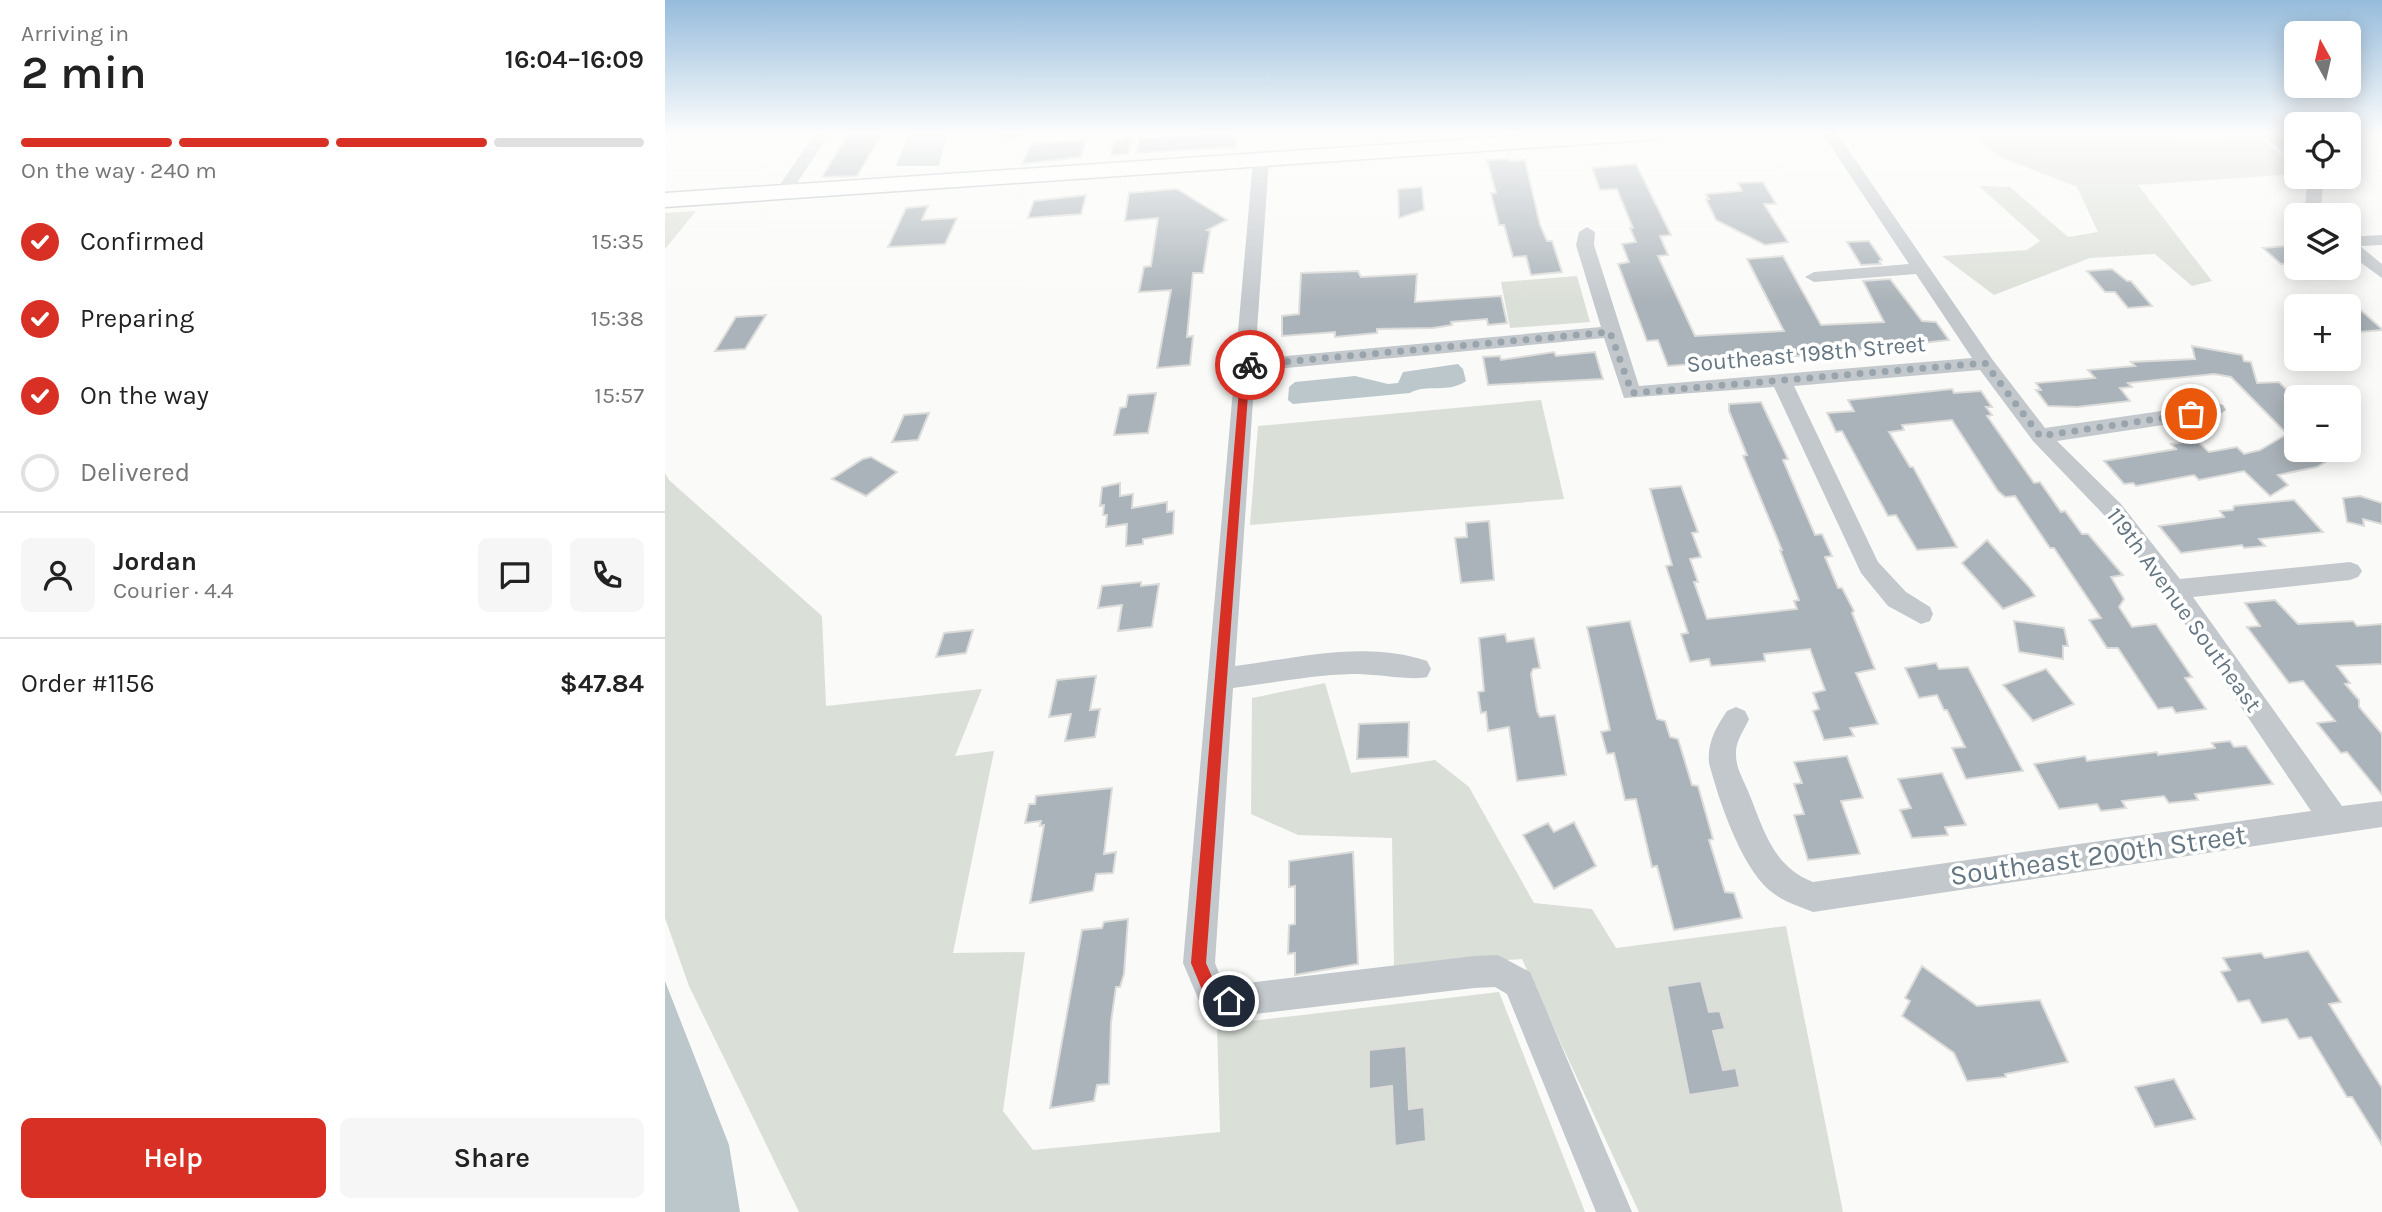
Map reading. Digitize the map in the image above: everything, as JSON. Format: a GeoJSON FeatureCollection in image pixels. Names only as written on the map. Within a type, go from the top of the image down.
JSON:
{"type":"FeatureCollection","features":[{"type":"Feature","properties":{"kind":"street"},"geometry":{"type":"LineString","coordinates":[[665,200],[819,190]]}},
{"type":"Feature","properties":{"kind":"street"},"geometry":{"type":"LineString","coordinates":[[1259,190],[1199,963],[1210,992],[1229,1001],[1265,999],[1473,972],[1498,971],[1519,983],[1614,1212]]}},
{"type":"Feature","properties":{"kind":"street","name":"119th Avenue Southeast"},"geometry":{"type":"LineString","coordinates":[[1868,190],[1985,363],[2040,436],[2113,510],[2175,589],[2335,821]]}},
{"type":"Feature","properties":{"kind":"street"},"geometry":{"type":"LineString","coordinates":[[1245,366],[1610,332],[1585,246],[1587,232]]}},
{"type":"Feature","properties":{"kind":"street"},"geometry":{"type":"LineString","coordinates":[[2361,243],[2382,240]]}},
{"type":"Feature","properties":{"kind":"street"},"geometry":{"type":"LineString","coordinates":[[2361,255],[2382,273]]}},
{"type":"Feature","properties":{"kind":"street"},"geometry":{"type":"LineString","coordinates":[[1814,276],[1921,268]]}},
{"type":"Feature","properties":{"kind":"street","name":"Southeast 198th Street"},"geometry":{"type":"LineString","coordinates":[[1610,332],[1632,393],[1985,363]]}},
{"type":"Feature","properties":{"kind":"street"},"geometry":{"type":"LineString","coordinates":[[1782,382],[1869,567],[1897,599],[1921,614]]}},
{"type":"Feature","properties":{"kind":"street"},"geometry":{"type":"LineString","coordinates":[[2040,436],[2216,410]]}},
{"type":"Feature","properties":{"kind":"street"},"geometry":{"type":"LineString","coordinates":[[2175,589],[2350,571]]}},
{"type":"Feature","properties":{"kind":"street"},"geometry":{"type":"LineString","coordinates":[[1221,679],[1366,662],[1392,661],[1418,668]]}},
{"type":"Feature","properties":{"kind":"street","name":"Southeast 200th Street"},"geometry":{"type":"LineString","coordinates":[[1736,719],[1723,740],[1722,760],[1757,856],[1787,887],[1813,897],[2382,814]]}},
{"type":"Feature","properties":{"kind":"shaded area"},"geometry":{"type":"Polygon","coordinates":[[[1983,190],[2013,190],[2068,237],[2098,232],[2078,190],[2142,190],[2212,281],[2192,286],[2155,254],[2090,258],[1994,295],[1942,256],[2027,250],[2040,241],[1983,190]]]}},
{"type":"Feature","properties":{"kind":"shaded area"},"geometry":{"type":"Polygon","coordinates":[[[696,211],[665,249],[665,213],[696,211]]]}},
{"type":"Feature","properties":{"kind":"shaded area"},"geometry":{"type":"Polygon","coordinates":[[[1577,276],[1590,322],[1510,328],[1501,282],[1577,276]]]}},
{"type":"Feature","properties":{"kind":"shaded area"},"geometry":{"type":"Polygon","coordinates":[[[1458,364],[1463,369],[1466,381],[1452,387],[1293,404],[1288,400],[1289,387],[1295,382],[1355,376],[1388,384],[1398,383],[1403,372],[1458,364]]]}},
{"type":"Feature","properties":{"kind":"shaded area"},"geometry":{"type":"Polygon","coordinates":[[[1541,400],[1564,499],[1250,525],[1258,426],[1541,400]]]}},
{"type":"Feature","properties":{"kind":"shaded area"},"geometry":{"type":"Polygon","coordinates":[[[665,473],[669,480],[822,616],[826,706],[982,689],[955,756],[994,751],[953,953],[1025,952],[1003,1111],[1033,1150],[1220,1132],[1217,1025],[1499,992],[1585,1212],[799,1212],[689,986],[665,918],[665,473]]]}},
{"type":"Feature","properties":{"kind":"shaded area"},"geometry":{"type":"Polygon","coordinates":[[[1325,683],[1351,773],[1435,760],[1469,787],[1534,903],[1592,909],[1616,948],[1786,926],[1843,1212],[1639,1212],[1522,959],[1394,968],[1392,838],[1298,835],[1251,814],[1252,698],[1325,683]]]}},
{"type":"Feature","properties":{"kind":"shaded area"},"geometry":{"type":"Polygon","coordinates":[[[665,981],[729,1145],[740,1212],[665,1212],[665,981]]]}},
{"type":"Feature","properties":{"kind":"building"},"geometry":{"type":"Polygon","coordinates":[[[1178,190],[1227,220],[1207,230],[1210,231],[1203,273],[1193,273],[1187,337],[1193,336],[1190,365],[1157,368],[1171,290],[1139,292],[1144,267],[1151,266],[1158,218],[1125,221],[1129,193],[1178,190]]]}},
{"type":"Feature","properties":{"kind":"building"},"geometry":{"type":"Polygon","coordinates":[[[1398,190],[1422,190],[1424,210],[1399,218],[1398,190]]]}},
{"type":"Feature","properties":{"kind":"building"},"geometry":{"type":"Polygon","coordinates":[[[1495,190],[1532,190],[1540,225],[1547,241],[1552,241],[1562,272],[1531,275],[1526,256],[1513,257],[1504,225],[1499,225],[1491,193],[1496,193],[1495,190]]]}},
{"type":"Feature","properties":{"kind":"building"},"geometry":{"type":"Polygon","coordinates":[[[1617,190],[1649,190],[1671,235],[1660,236],[1668,255],[1658,256],[1695,336],[1784,331],[1747,259],[1783,256],[1821,325],[1884,322],[1863,281],[1890,279],[1922,321],[1936,322],[1949,340],[1835,353],[1668,366],[1658,340],[1647,341],[1618,264],[1629,262],[1622,244],[1636,242],[1630,228],[1633,228],[1617,190]]]}},
{"type":"Feature","properties":{"kind":"building"},"geometry":{"type":"Polygon","coordinates":[[[1767,190],[1776,204],[1764,204],[1788,242],[1765,245],[1716,220],[1706,194],[1767,190]]]}},
{"type":"Feature","properties":{"kind":"building"},"geometry":{"type":"Polygon","coordinates":[[[1086,195],[1081,214],[1028,218],[1034,201],[1086,195]]]}},
{"type":"Feature","properties":{"kind":"building"},"geometry":{"type":"Polygon","coordinates":[[[928,206],[922,220],[957,218],[945,244],[888,247],[906,208],[928,206]]]}},
{"type":"Feature","properties":{"kind":"building"},"geometry":{"type":"Polygon","coordinates":[[[1869,241],[1882,260],[1879,261],[1881,264],[1861,265],[1847,242],[1869,241]]]}},
{"type":"Feature","properties":{"kind":"building"},"geometry":{"type":"Polygon","coordinates":[[[2284,246],[2284,264],[2281,264],[2263,248],[2284,246]]]}},
{"type":"Feature","properties":{"kind":"building"},"geometry":{"type":"Polygon","coordinates":[[[2112,269],[2127,281],[2131,281],[2152,306],[2128,308],[2115,292],[2105,292],[2087,271],[2112,269]]]}},
{"type":"Feature","properties":{"kind":"building"},"geometry":{"type":"Polygon","coordinates":[[[1358,271],[1361,277],[1417,274],[1415,302],[1501,296],[1507,323],[1488,325],[1487,319],[1451,322],[1452,325],[1433,328],[1377,329],[1377,333],[1335,337],[1335,332],[1282,336],[1282,316],[1299,314],[1301,273],[1358,271]]]}},
{"type":"Feature","properties":{"kind":"building"},"geometry":{"type":"Polygon","coordinates":[[[2361,311],[2382,329],[2361,332],[2361,311]]]}},
{"type":"Feature","properties":{"kind":"building"},"geometry":{"type":"Polygon","coordinates":[[[766,315],[745,349],[715,351],[736,317],[766,315]]]}},
{"type":"Feature","properties":{"kind":"building"},"geometry":{"type":"Polygon","coordinates":[[[2192,346],[2242,355],[2244,361],[2251,362],[2257,383],[2279,382],[2284,387],[2284,431],[2231,377],[2214,374],[2128,383],[2132,387],[2120,388],[2130,401],[2077,407],[2048,406],[2036,390],[2041,390],[2036,383],[2095,378],[2088,370],[2135,366],[2131,362],[2195,359],[2192,346]]]}},
{"type":"Feature","properties":{"kind":"building"},"geometry":{"type":"Polygon","coordinates":[[[1554,352],[1556,356],[1595,352],[1603,379],[1488,385],[1483,357],[1500,356],[1501,360],[1554,352]]]}},
{"type":"Feature","properties":{"kind":"building"},"geometry":{"type":"Polygon","coordinates":[[[1952,389],[1954,393],[1981,391],[1992,407],[1986,407],[1992,415],[1987,416],[2034,483],[2040,482],[2061,512],[2065,511],[2082,534],[2088,534],[2123,575],[2111,577],[2124,599],[2119,607],[2132,627],[2156,624],[2192,677],[2185,678],[2206,709],[2176,713],[2172,707],[2158,709],[2118,648],[2107,648],[2089,620],[2101,618],[2054,548],[2050,548],[2015,496],[2005,497],[1998,491],[1952,420],[1902,425],[1904,430],[1889,432],[1910,467],[1913,467],[1957,547],[1917,550],[1896,515],[1888,516],[1842,431],[1836,432],[1827,413],[1854,411],[1848,400],[1952,389]]]}},
{"type":"Feature","properties":{"kind":"building"},"geometry":{"type":"Polygon","coordinates":[[[1156,393],[1148,433],[1114,435],[1120,408],[1126,407],[1128,395],[1156,393]]]}},
{"type":"Feature","properties":{"kind":"building"},"geometry":{"type":"Polygon","coordinates":[[[1761,402],[1788,459],[1783,460],[1815,535],[1822,534],[1832,556],[1825,557],[1838,588],[1842,588],[1854,611],[1852,613],[1875,669],[1856,673],[1878,724],[1850,728],[1854,736],[1824,740],[1813,711],[1819,709],[1813,693],[1825,690],[1810,649],[1764,654],[1765,661],[1711,666],[1709,659],[1690,662],[1681,634],[1688,633],[1666,566],[1672,565],[1650,489],[1681,486],[1698,532],[1692,533],[1701,557],[1690,559],[1698,582],[1694,582],[1707,619],[1797,609],[1794,601],[1799,600],[1782,550],[1743,456],[1747,455],[1729,411],[1729,404],[1761,402]]]}},
{"type":"Feature","properties":{"kind":"building"},"geometry":{"type":"Polygon","coordinates":[[[929,413],[918,440],[892,442],[904,415],[929,413]]]}},
{"type":"Feature","properties":{"kind":"building"},"geometry":{"type":"Polygon","coordinates":[[[2284,436],[2284,462],[2326,462],[2317,467],[2278,475],[2288,485],[2270,496],[2244,471],[2199,480],[2194,475],[2136,486],[2133,483],[2124,484],[2104,461],[2176,449],[2171,444],[2196,440],[2209,452],[2237,447],[2244,454],[2260,450],[2284,436]]]}},
{"type":"Feature","properties":{"kind":"building"},"geometry":{"type":"Polygon","coordinates":[[[871,457],[897,472],[866,496],[832,479],[863,459],[871,457]]]}},
{"type":"Feature","properties":{"kind":"building"},"geometry":{"type":"Polygon","coordinates":[[[1120,483],[1120,496],[1133,494],[1132,508],[1167,502],[1167,512],[1174,511],[1173,534],[1143,539],[1143,544],[1126,546],[1127,524],[1106,527],[1107,515],[1103,515],[1104,505],[1100,506],[1102,487],[1120,483]]]}},
{"type":"Feature","properties":{"kind":"building"},"geometry":{"type":"Polygon","coordinates":[[[2360,496],[2382,503],[2382,524],[2363,519],[2364,526],[2347,522],[2343,498],[2360,496]]]}},
{"type":"Feature","properties":{"kind":"building"},"geometry":{"type":"Polygon","coordinates":[[[2294,500],[2323,532],[2259,539],[2265,546],[2244,548],[2242,545],[2181,553],[2159,526],[2224,517],[2220,511],[2233,510],[2234,506],[2294,500]]]}},
{"type":"Feature","properties":{"kind":"building"},"geometry":{"type":"Polygon","coordinates":[[[1489,521],[1494,580],[1461,583],[1455,538],[1467,537],[1466,523],[1489,521]]]}},
{"type":"Feature","properties":{"kind":"building"},"geometry":{"type":"Polygon","coordinates":[[[1987,540],[2035,596],[2003,609],[1962,563],[1987,540]]]}},
{"type":"Feature","properties":{"kind":"building"},"geometry":{"type":"Polygon","coordinates":[[[1141,582],[1141,586],[1159,584],[1152,627],[1118,631],[1122,605],[1098,608],[1102,586],[1141,582]]]}},
{"type":"Feature","properties":{"kind":"building"},"geometry":{"type":"Polygon","coordinates":[[[2275,600],[2298,624],[2353,621],[2357,626],[2382,624],[2382,664],[2337,666],[2350,683],[2345,684],[2359,700],[2359,707],[2382,734],[2382,795],[2347,752],[2341,753],[2317,723],[2335,721],[2303,681],[2289,683],[2247,627],[2260,626],[2245,603],[2275,600]]]}},
{"type":"Feature","properties":{"kind":"building"},"geometry":{"type":"Polygon","coordinates":[[[1630,621],[1657,719],[1665,721],[1670,737],[1678,739],[1692,785],[1698,786],[1713,839],[1709,840],[1725,892],[1734,893],[1742,918],[1674,930],[1657,866],[1652,867],[1636,799],[1625,800],[1614,753],[1607,754],[1601,732],[1610,730],[1587,627],[1630,621]]]}},
{"type":"Feature","properties":{"kind":"building"},"geometry":{"type":"Polygon","coordinates":[[[2014,621],[2064,628],[2068,646],[2063,646],[2063,659],[2019,652],[2014,621]]]}},
{"type":"Feature","properties":{"kind":"building"},"geometry":{"type":"Polygon","coordinates":[[[973,630],[966,653],[936,657],[944,633],[973,630]]]}},
{"type":"Feature","properties":{"kind":"building"},"geometry":{"type":"Polygon","coordinates":[[[1505,634],[1507,642],[1534,638],[1540,668],[1533,669],[1531,674],[1537,711],[1540,717],[1555,715],[1566,775],[1517,781],[1509,727],[1488,731],[1486,712],[1481,713],[1478,692],[1484,691],[1479,638],[1505,634]]]}},
{"type":"Feature","properties":{"kind":"building"},"geometry":{"type":"Polygon","coordinates":[[[1936,663],[1939,669],[1968,667],[2023,771],[1966,779],[1952,748],[1965,747],[1947,710],[1944,710],[1937,695],[1919,698],[1905,668],[1936,663]]]}},
{"type":"Feature","properties":{"kind":"building"},"geometry":{"type":"Polygon","coordinates":[[[2046,669],[2074,704],[2033,721],[2003,685],[2046,669]]]}},
{"type":"Feature","properties":{"kind":"building"},"geometry":{"type":"Polygon","coordinates":[[[1096,676],[1090,710],[1100,709],[1095,737],[1065,741],[1071,714],[1049,717],[1057,680],[1096,676]]]}},
{"type":"Feature","properties":{"kind":"building"},"geometry":{"type":"Polygon","coordinates":[[[1409,722],[1408,757],[1357,759],[1359,724],[1409,722]]]}},
{"type":"Feature","properties":{"kind":"building"},"geometry":{"type":"Polygon","coordinates":[[[2230,741],[2234,747],[2246,746],[2273,784],[2195,794],[2198,800],[2169,803],[2164,796],[2122,801],[2126,808],[2101,811],[2097,804],[2059,809],[2034,764],[2085,756],[2087,761],[2157,752],[2158,755],[2215,748],[2212,743],[2230,741]]]}},
{"type":"Feature","properties":{"kind":"building"},"geometry":{"type":"Polygon","coordinates":[[[1847,756],[1863,798],[1841,801],[1860,854],[1808,860],[1794,815],[1804,814],[1794,784],[1802,783],[1794,762],[1847,756]]]}},
{"type":"Feature","properties":{"kind":"building"},"geometry":{"type":"Polygon","coordinates":[[[1942,773],[1966,825],[1945,827],[1948,835],[1912,838],[1900,810],[1911,808],[1898,779],[1942,773]]]}},
{"type":"Feature","properties":{"kind":"building"},"geometry":{"type":"Polygon","coordinates":[[[1112,788],[1104,854],[1116,852],[1113,873],[1096,874],[1093,891],[1030,903],[1044,825],[1040,826],[1041,821],[1025,823],[1029,804],[1035,804],[1036,796],[1112,788]]]}},
{"type":"Feature","properties":{"kind":"building"},"geometry":{"type":"Polygon","coordinates":[[[1574,822],[1596,866],[1554,889],[1523,835],[1548,823],[1554,832],[1574,822]]]}},
{"type":"Feature","properties":{"kind":"building"},"geometry":{"type":"Polygon","coordinates":[[[1353,852],[1358,964],[1295,975],[1295,953],[1288,954],[1289,925],[1295,924],[1295,886],[1289,887],[1289,861],[1353,852]]]}},
{"type":"Feature","properties":{"kind":"building"},"geometry":{"type":"Polygon","coordinates":[[[1128,919],[1124,974],[1120,987],[1116,987],[1111,1022],[1109,1084],[1097,1085],[1094,1101],[1050,1108],[1082,930],[1102,928],[1104,922],[1128,919]]]}},
{"type":"Feature","properties":{"kind":"building"},"geometry":{"type":"Polygon","coordinates":[[[2308,951],[2341,1002],[2329,1004],[2382,1088],[2382,1145],[2352,1097],[2347,1097],[2311,1037],[2299,1039],[2287,1019],[2262,1023],[2249,1000],[2238,1002],[2221,972],[2230,970],[2223,958],[2261,953],[2265,958],[2308,951]]]}},
{"type":"Feature","properties":{"kind":"building"},"geometry":{"type":"Polygon","coordinates":[[[1922,966],[1977,1006],[2040,1000],[2068,1062],[2005,1074],[2006,1077],[1967,1081],[1954,1053],[1902,1016],[1910,1001],[1905,998],[1922,966]]]}},
{"type":"Feature","properties":{"kind":"building"},"geometry":{"type":"Polygon","coordinates":[[[1701,981],[1709,1012],[1720,1011],[1725,1029],[1713,1031],[1723,1070],[1736,1068],[1740,1087],[1689,1095],[1667,986],[1701,981]]]}},
{"type":"Feature","properties":{"kind":"building"},"geometry":{"type":"Polygon","coordinates":[[[1406,1046],[1409,1109],[1424,1107],[1426,1141],[1395,1146],[1392,1086],[1369,1089],[1369,1050],[1406,1046]]]}},
{"type":"Feature","properties":{"kind":"building"},"geometry":{"type":"Polygon","coordinates":[[[2174,1079],[2195,1119],[2155,1127],[2135,1087],[2174,1079]]]}},
{"type":"Feature","properties":{"kind":"way so far"},"geometry":{"type":"LineString","coordinates":[[1250,365],[1610,332],[1632,393],[1985,363],[2040,436],[2191,414]]}},
{"type":"Feature","properties":{"kind":"route"},"geometry":{"type":"LineString","coordinates":[[1229,1001],[1210,992],[1199,963],[1245,366],[1250,365]]}}]}
